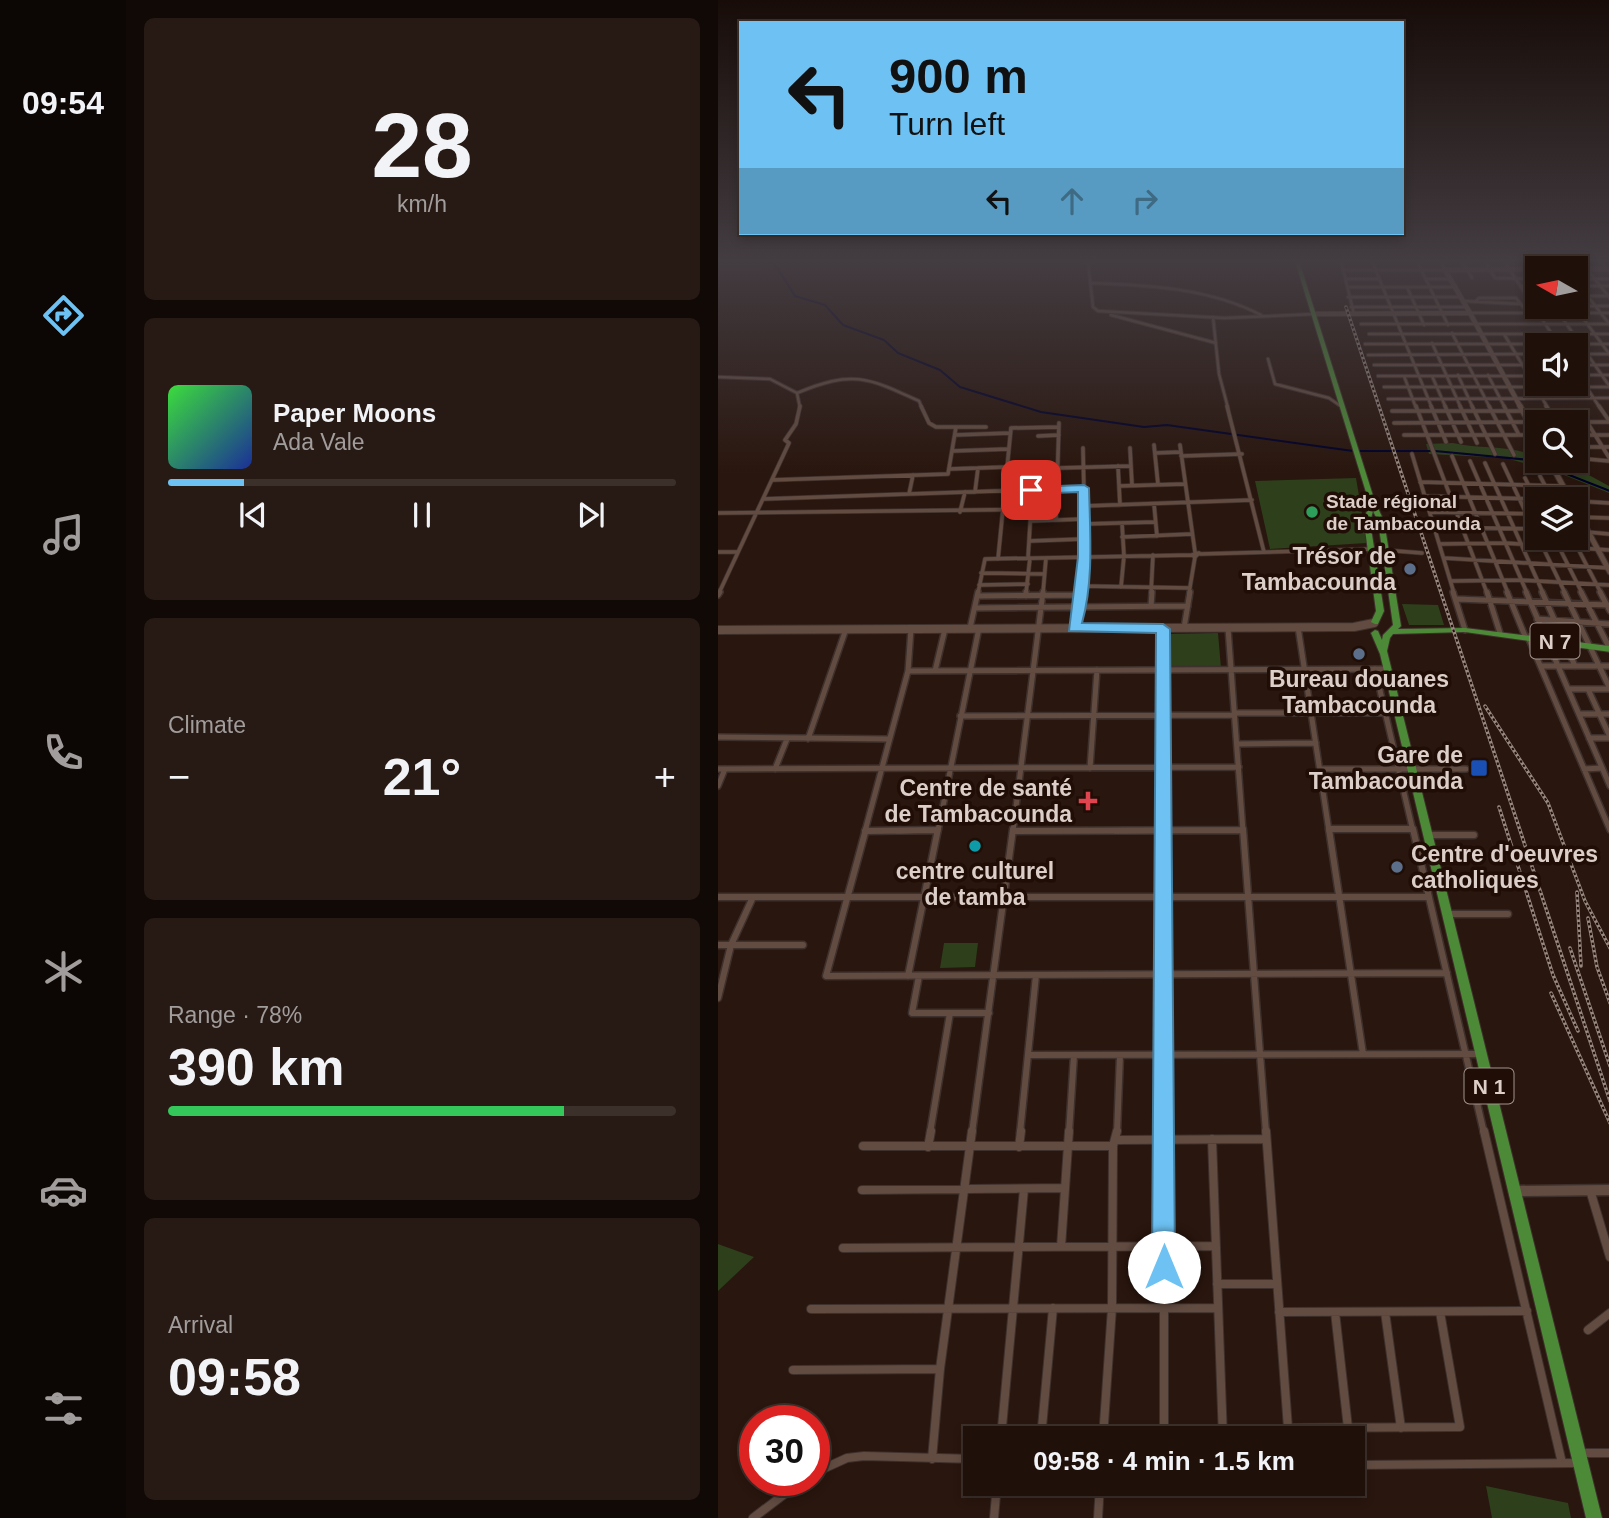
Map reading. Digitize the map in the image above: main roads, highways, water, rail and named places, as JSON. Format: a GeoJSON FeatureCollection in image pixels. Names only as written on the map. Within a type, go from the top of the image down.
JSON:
{"type":"FeatureCollection","features":[{"type":"Feature","properties":{"kind":"highway","name":"N 1"},"geometry":{"type":"LineString","coordinates":[[1320,332],[1372,502],[1381,519],[1394,628],[1384,641],[1381,669],[1405,768],[1428,835],[1594,1518]]}},
{"type":"Feature","properties":{"kind":"highway","name":"N 1"},"geometry":{"type":"LineString","coordinates":[[1372,502],[1367,522],[1380,611],[1374,627],[1384,654]]}},
{"type":"Feature","properties":{"kind":"highway"},"geometry":{"type":"LineString","coordinates":[[1374,627],[1388,620],[1394,628]]}},
{"type":"Feature","properties":{"kind":"highway"},"geometry":{"type":"LineString","coordinates":[[1374,627],[1394,628]]}},
{"type":"Feature","properties":{"kind":"highway","name":"N 7"},"geometry":{"type":"LineString","coordinates":[[1394,628],[1500,633],[1609,649]]}},
{"type":"Feature","properties":{"kind":"main road"},"geometry":{"type":"LineString","coordinates":[[718,630],[1374,627]]}},
{"type":"Feature","properties":{"kind":"waterway"},"geometry":{"type":"LineString","coordinates":[[862,332],[884,340],[898,353],[940,370],[960,387],[1041,412],[1144,427],[1167,425],[1353,451]]}},
{"type":"Feature","properties":{"kind":"waterway"},"geometry":{"type":"LineString","coordinates":[[1358,451],[1391,451]]}},
{"type":"Feature","properties":{"kind":"waterway"},"geometry":{"type":"LineString","coordinates":[[1396,451],[1430,451]]}},
{"type":"Feature","properties":{"kind":"waterway"},"geometry":{"type":"LineString","coordinates":[[1435,451],[1525,460]]}},
{"type":"Feature","properties":{"kind":"waterway"},"geometry":{"type":"LineString","coordinates":[[1564,473],[1610,491]]}},
{"type":"Feature","properties":{"kind":"railway"},"geometry":{"type":"LineString","coordinates":[[1354,332],[1610,1101]]}},
{"type":"Feature","properties":{"kind":"railway"},"geometry":{"type":"LineString","coordinates":[[1485,706],[1548,803],[1585,901],[1610,948]]}},
{"type":"Feature","properties":{"kind":"railway"},"geometry":{"type":"LineString","coordinates":[[1499,807],[1553,975],[1578,1031]]}},
{"type":"Feature","properties":{"kind":"railway"},"geometry":{"type":"LineString","coordinates":[[1577,892],[1581,966]]}},
{"type":"Feature","properties":{"kind":"railway"},"geometry":{"type":"LineString","coordinates":[[1588,918],[1597,967],[1610,1003]]}},
{"type":"Feature","properties":{"kind":"railway"},"geometry":{"type":"LineString","coordinates":[[1570,948],[1610,1066]]}},
{"type":"Feature","properties":{"kind":"railway"},"geometry":{"type":"LineString","coordinates":[[1551,993],[1610,1123]]}},
{"type":"Feature","properties":{"kind":"place","name":"Stade régional de Tambacounda"},"geometry":{"type":"Point","coordinates":[1312,512]}},
{"type":"Feature","properties":{"kind":"place","name":"Trésor de Tambacounda"},"geometry":{"type":"Point","coordinates":[1410,569]}},
{"type":"Feature","properties":{"kind":"place","name":"Bureau douanes Tambacounda"},"geometry":{"type":"Point","coordinates":[1359,654]}},
{"type":"Feature","properties":{"kind":"place","name":"Gare de Tambacounda"},"geometry":{"type":"Point","coordinates":[1479,768]}},
{"type":"Feature","properties":{"kind":"place","name":"Centre de santé de Tambacounda"},"geometry":{"type":"Point","coordinates":[1088,801]}},
{"type":"Feature","properties":{"kind":"place","name":"centre culturel de tamba"},"geometry":{"type":"Point","coordinates":[975,846]}},
{"type":"Feature","properties":{"kind":"place","name":"Centre d'oeuvres catholiques"},"geometry":{"type":"Point","coordinates":[1397,867]}}]}
